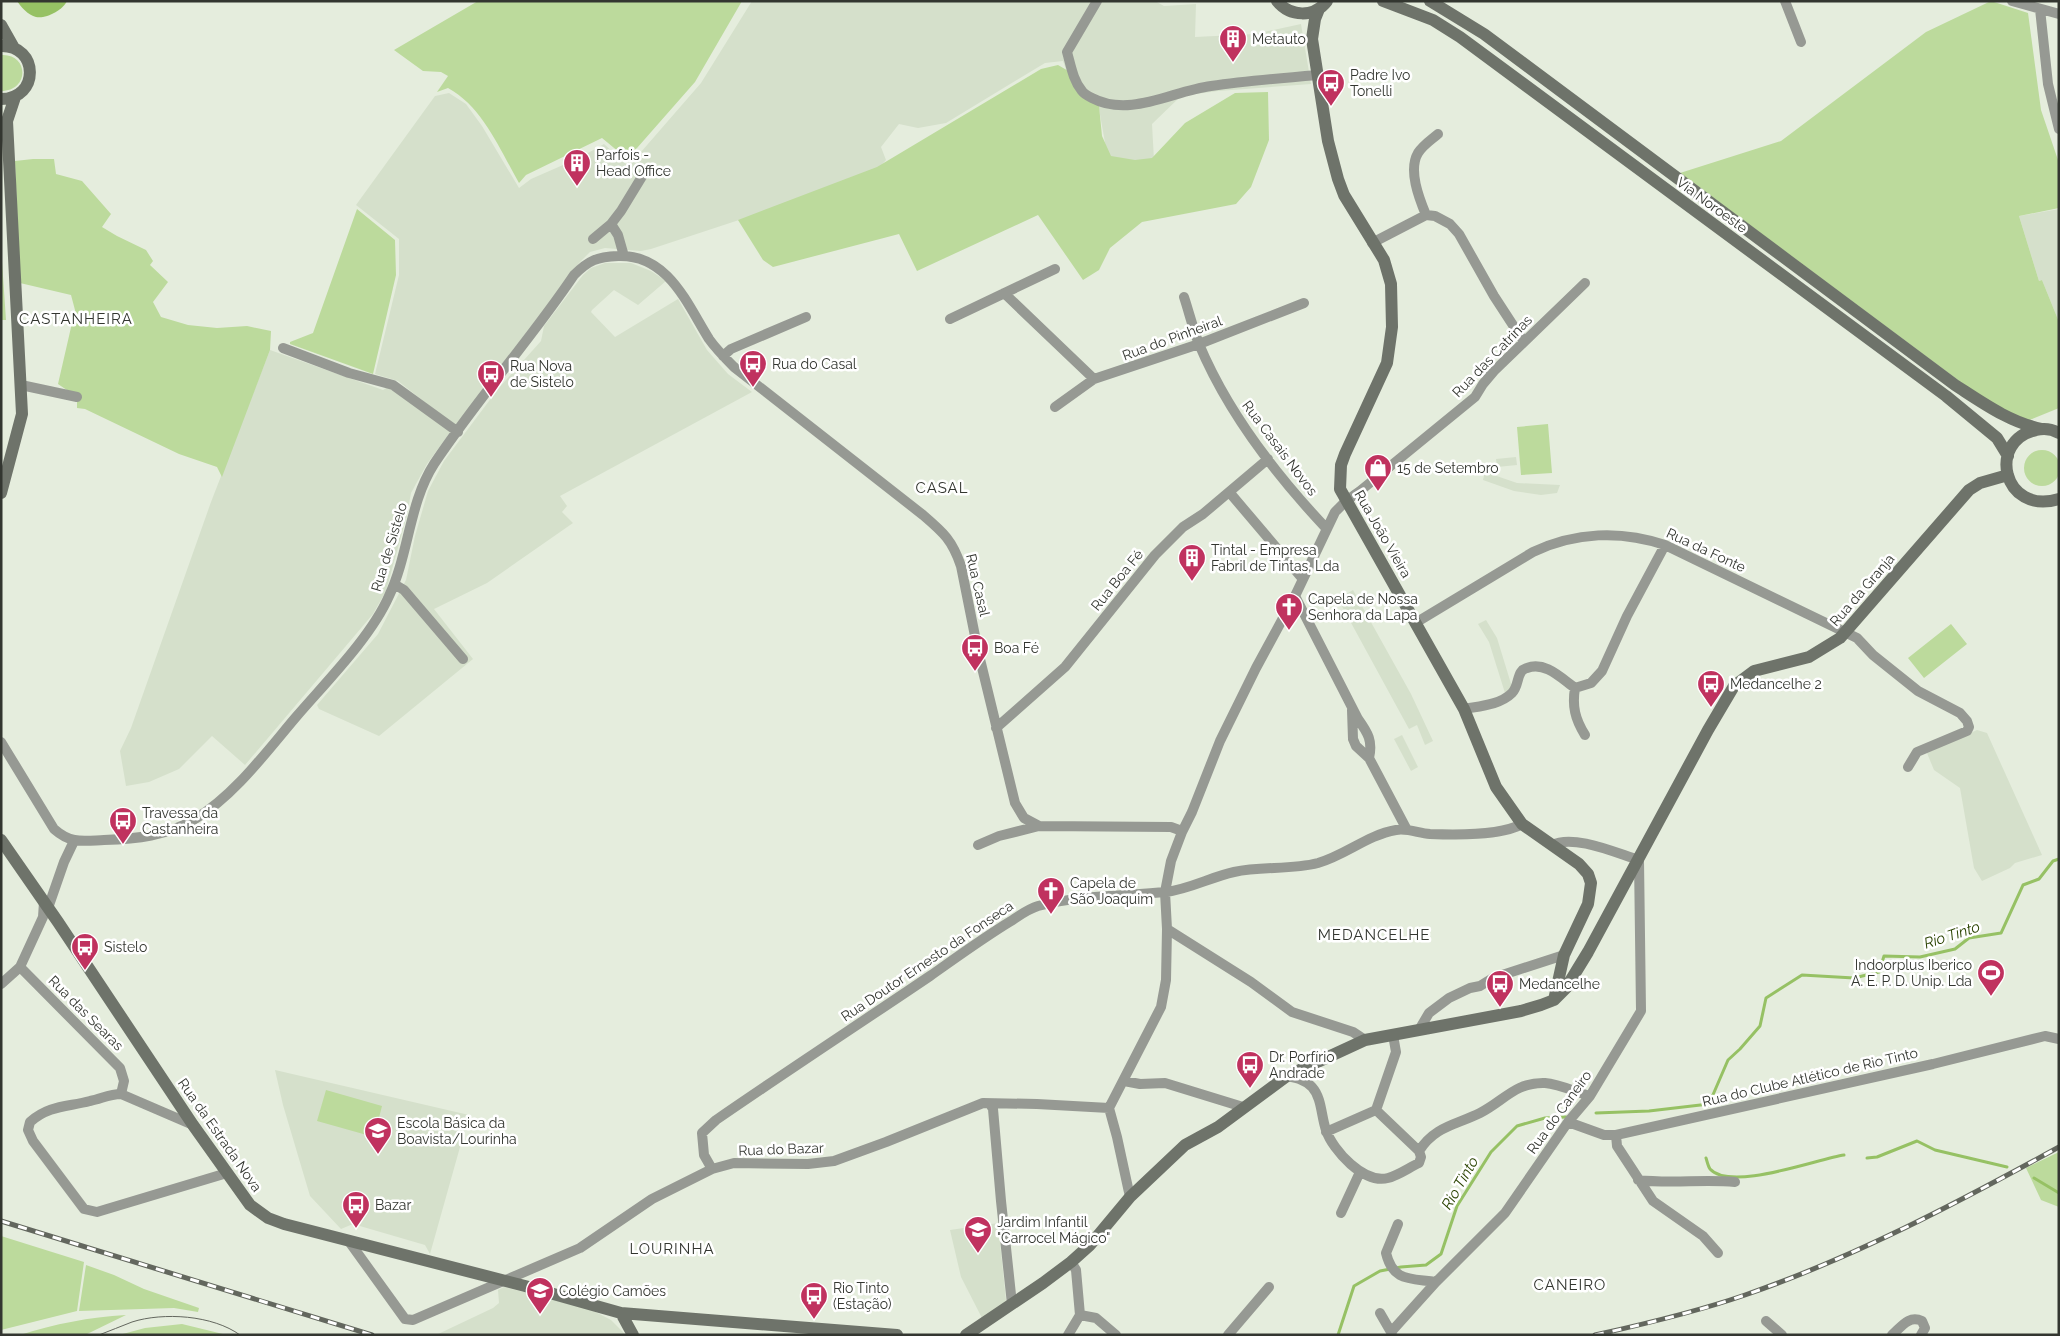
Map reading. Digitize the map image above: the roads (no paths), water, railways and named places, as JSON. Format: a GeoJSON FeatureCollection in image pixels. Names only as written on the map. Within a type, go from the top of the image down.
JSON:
{"type":"FeatureCollection","features":[{"type":"Feature","properties":{"kind":"street"},"geometry":{"type":"LineString","coordinates":[[1098,1],[1067,52],[1073,75],[1083,93],[1100,102],[1119,105],[1142,104],[1186,90],[1210,86],[1318,75]]}},
{"type":"Feature","properties":{"kind":"street"},"geometry":{"type":"LineString","coordinates":[[1277,1],[1286,10],[1295,13],[1307,14],[1323,5]]}},
{"type":"Feature","properties":{"kind":"street","name":"Via Noroeste"},"geometry":{"type":"LineString","coordinates":[[1383,1],[1433,20],[1460,37],[1946,396],[1997,438],[2008,456]]}},
{"type":"Feature","properties":{"kind":"street","name":"Via Noroeste"},"geometry":{"type":"LineString","coordinates":[[1430,1],[1446,9],[1492,40],[1955,384],[2006,417],[2022,425],[2059,433]]}},
{"type":"Feature","properties":{"kind":"street"},"geometry":{"type":"LineString","coordinates":[[1786,1],[1801,42]]}},
{"type":"Feature","properties":{"kind":"street"},"geometry":{"type":"LineString","coordinates":[[2012,1],[2059,14]]}},
{"type":"Feature","properties":{"kind":"street","name":"Rua João Vieira"},"geometry":{"type":"LineString","coordinates":[[1323,5],[1315,19],[1312,38],[1328,141],[1344,195],[1388,270],[1391,284],[1392,327],[1387,363],[1345,454],[1341,465],[1340,489],[1417,622],[1464,709],[1496,787],[1522,824],[1579,864],[1588,874],[1591,883],[1588,904],[1564,955],[1554,1000]]}},
{"type":"Feature","properties":{"kind":"street"},"geometry":{"type":"LineString","coordinates":[[2040,9],[2048,84],[2059,129]]}},
{"type":"Feature","properties":{"kind":"street","name":"Rua João Vieira"},"geometry":{"type":"LineString","coordinates":[[1295,13],[1312,38]]}},
{"type":"Feature","properties":{"kind":"street"},"geometry":{"type":"LineString","coordinates":[[1,25],[14,48],[26,58],[30,67],[27,85],[15,97],[7,121],[22,414],[1,493]]}},
{"type":"Feature","properties":{"kind":"street"},"geometry":{"type":"LineString","coordinates":[[1,46],[14,48]]}},
{"type":"Feature","properties":{"kind":"street"},"geometry":{"type":"LineString","coordinates":[[1,99],[15,97]]}},
{"type":"Feature","properties":{"kind":"street"},"geometry":{"type":"LineString","coordinates":[[1,109],[7,121]]}},
{"type":"Feature","properties":{"kind":"street"},"geometry":{"type":"LineString","coordinates":[[1426,215],[1415,186],[1415,160],[1424,146],[1438,134]]}},
{"type":"Feature","properties":{"kind":"street"},"geometry":{"type":"LineString","coordinates":[[593,239],[611,224],[621,211],[646,170]]}},
{"type":"Feature","properties":{"kind":"street"},"geometry":{"type":"LineString","coordinates":[[1372,243],[1426,215],[1435,216],[1450,224],[1459,234],[1494,296],[1524,342]]}},
{"type":"Feature","properties":{"kind":"street"},"geometry":{"type":"LineString","coordinates":[[611,224],[618,236],[624,256]]}},
{"type":"Feature","properties":{"kind":"street","name":"Rua de Sistelo"},"geometry":{"type":"LineString","coordinates":[[74,841],[134,840],[167,832],[195,820],[219,802],[254,766],[367,634],[382,609],[394,584],[421,490],[433,465],[574,274],[587,262],[603,256],[624,256]]}},
{"type":"Feature","properties":{"kind":"street","name":"Rua Casal"},"geometry":{"type":"LineString","coordinates":[[624,256],[644,260],[665,272],[681,291],[710,340],[734,367],[946,535],[955,548],[961,566],[996,728],[1015,803],[1024,818],[1039,826]]}},
{"type":"Feature","properties":{"kind":"street"},"geometry":{"type":"LineString","coordinates":[[950,319],[1055,269]]}},
{"type":"Feature","properties":{"kind":"street","name":"Rua das Catrinas"},"geometry":{"type":"LineString","coordinates":[[1109,1108],[1161,1007],[1166,980],[1167,929],[1165,892],[1171,861],[1182,831],[1192,812],[1220,741],[1256,668],[1295,596],[1335,512],[1346,501],[1475,397],[1483,384],[1585,283]]}},
{"type":"Feature","properties":{"kind":"street"},"geometry":{"type":"LineString","coordinates":[[1004,293],[1094,380]]}},
{"type":"Feature","properties":{"kind":"street","name":"Rua Casais Novos"},"geometry":{"type":"LineString","coordinates":[[1184,297],[1199,344],[1236,416],[1268,459],[1326,528]]}},
{"type":"Feature","properties":{"kind":"street","name":"Rua do Pinheiral"},"geometry":{"type":"LineString","coordinates":[[1055,407],[1094,380],[1199,344],[1304,303]]}},
{"type":"Feature","properties":{"kind":"street"},"geometry":{"type":"LineString","coordinates":[[723,356],[740,344],[806,317]]}},
{"type":"Feature","properties":{"kind":"street"},"geometry":{"type":"LineString","coordinates":[[283,348],[349,373],[393,385],[458,432]]}},
{"type":"Feature","properties":{"kind":"street"},"geometry":{"type":"LineString","coordinates":[[21,385],[77,397]]}},
{"type":"Feature","properties":{"kind":"street"},"geometry":{"type":"LineString","coordinates":[[2042,429],[2030,431],[2020,437],[2013,445],[2008,456],[2006,468],[2016,490],[2025,498],[2036,502],[2048,502],[2059,499]]}},
{"type":"Feature","properties":{"kind":"street","name":"Rua Boa Fé"},"geometry":{"type":"LineString","coordinates":[[996,728],[1065,667],[1155,555],[1183,527],[1230,493],[1268,459]]}},
{"type":"Feature","properties":{"kind":"street","name":"Rua da Granja"},"geometry":{"type":"LineString","coordinates":[[1554,1000],[1572,980],[1639,860],[1708,730],[1734,686],[1754,671],[1809,657],[1835,642],[1970,490],[1980,483],[2008,475]]}},
{"type":"Feature","properties":{"kind":"street"},"geometry":{"type":"LineString","coordinates":[[1230,493],[1302,578]]}},
{"type":"Feature","properties":{"kind":"street","name":"Rua da Fonte"},"geometry":{"type":"LineString","coordinates":[[1417,622],[1533,552],[1552,543],[1566,539],[1612,534],[1636,537],[1665,545],[1857,638],[1873,655],[1918,691],[1960,713],[1967,721],[1969,727],[1967,731],[1917,752],[1908,767]]}},
{"type":"Feature","properties":{"kind":"street"},"geometry":{"type":"LineString","coordinates":[[1575,688],[1591,683],[1602,672],[1627,616],[1665,545]]}},
{"type":"Feature","properties":{"kind":"street"},"geometry":{"type":"LineString","coordinates":[[394,584],[404,590],[463,659]]}},
{"type":"Feature","properties":{"kind":"street"},"geometry":{"type":"LineString","coordinates":[[1295,596],[1370,737],[1372,745],[1369,758]]}},
{"type":"Feature","properties":{"kind":"street"},"geometry":{"type":"LineString","coordinates":[[1464,709],[1490,704],[1505,698],[1515,688],[1520,672],[1535,665],[1543,666],[1575,688]]}},
{"type":"Feature","properties":{"kind":"street"},"geometry":{"type":"LineString","coordinates":[[1575,688],[1573,700],[1574,714],[1585,735]]}},
{"type":"Feature","properties":{"kind":"street"},"geometry":{"type":"LineString","coordinates":[[1352,706],[1353,740],[1356,746],[1369,758],[1406,828]]}},
{"type":"Feature","properties":{"kind":"street"},"geometry":{"type":"LineString","coordinates":[[1,742],[54,829],[64,838],[74,841],[46,905],[43,918],[20,967],[1,984]]}},
{"type":"Feature","properties":{"kind":"street","name":"Rua Doutor Ernesto da Fonseca"},"geometry":{"type":"LineString","coordinates":[[712,1169],[704,1155],[702,1133],[716,1120],[981,940],[1038,906],[1077,899],[1165,892],[1178,890],[1237,871],[1318,863],[1368,838],[1392,830],[1406,828],[1430,834],[1462,834],[1513,829],[1522,824]]}},
{"type":"Feature","properties":{"kind":"street"},"geometry":{"type":"LineString","coordinates":[[978,845],[999,836],[1039,826],[1171,827],[1182,831]]}},
{"type":"Feature","properties":{"kind":"street","name":"Rua da Estrada Nova"},"geometry":{"type":"LineString","coordinates":[[1,840],[193,1125],[250,1205],[268,1218],[621,1313],[897,1335]]}},
{"type":"Feature","properties":{"kind":"street"},"geometry":{"type":"LineString","coordinates":[[1552,844],[1559,841],[1572,841],[1639,860]]}},
{"type":"Feature","properties":{"kind":"street","name":"Rua do Caneiro"},"geometry":{"type":"LineString","coordinates":[[1392,1333],[1436,1282],[1505,1213],[1568,1122],[1590,1096],[1641,1011],[1639,860]]}},
{"type":"Feature","properties":{"kind":"street"},"geometry":{"type":"LineString","coordinates":[[1167,929],[1251,982],[1292,1012],[1354,1032],[1365,1040]]}},
{"type":"Feature","properties":{"kind":"street"},"geometry":{"type":"LineString","coordinates":[[1419,1030],[1429,1013],[1449,998],[1470,988],[1480,986],[1493,978],[1564,955]]}},
{"type":"Feature","properties":{"kind":"street","name":"Rua das Searas"},"geometry":{"type":"LineString","coordinates":[[20,967],[120,1068],[124,1080],[121,1094]]}},
{"type":"Feature","properties":{"kind":"street"},"geometry":{"type":"LineString","coordinates":[[966,1335],[1071,1262],[1090,1245],[1130,1197],[1185,1145],[1218,1127],[1287,1076],[1365,1040],[1522,1011],[1554,1000]]}},
{"type":"Feature","properties":{"kind":"street"},"geometry":{"type":"LineString","coordinates":[[1326,1132],[1376,1110],[1396,1052],[1393,1035]]}},
{"type":"Feature","properties":{"kind":"street","name":"Rua do Clube Atlético de Rio Tinto"},"geometry":{"type":"LineString","coordinates":[[1568,1122],[1604,1135],[1616,1135],[1933,1064],[2046,1036],[2059,1039]]}},
{"type":"Feature","properties":{"kind":"street"},"geometry":{"type":"LineString","coordinates":[[1287,1076],[1305,1081],[1312,1086],[1318,1096],[1326,1132],[1349,1164],[1360,1172],[1387,1178],[1419,1163],[1419,1151],[1425,1142],[1445,1126],[1481,1113],[1522,1086],[1546,1083],[1590,1096]]}},
{"type":"Feature","properties":{"kind":"street"},"geometry":{"type":"LineString","coordinates":[[1124,1081],[1140,1084],[1165,1083],[1244,1107]]}},
{"type":"Feature","properties":{"kind":"street"},"geometry":{"type":"LineString","coordinates":[[193,1125],[121,1094],[110,1094],[88,1102],[67,1104],[51,1109],[30,1122],[29,1136],[84,1209],[97,1212],[227,1173]]}},
{"type":"Feature","properties":{"kind":"street","name":"Rua do Bazar"},"geometry":{"type":"LineString","coordinates":[[348,1240],[405,1319],[409,1320],[580,1248],[652,1199],[712,1169],[734,1164],[808,1164],[834,1161],[982,1103],[1109,1108]]}},
{"type":"Feature","properties":{"kind":"street"},"geometry":{"type":"LineString","coordinates":[[990,1104],[993,1109],[1012,1304]]}},
{"type":"Feature","properties":{"kind":"street"},"geometry":{"type":"LineString","coordinates":[[1109,1108],[1130,1197]]}},
{"type":"Feature","properties":{"kind":"street"},"geometry":{"type":"LineString","coordinates":[[1376,1110],[1419,1151]]}},
{"type":"Feature","properties":{"kind":"street"},"geometry":{"type":"LineString","coordinates":[[1616,1135],[1617,1146],[1653,1201],[1703,1236],[1718,1253]]}},
{"type":"Feature","properties":{"kind":"street"},"geometry":{"type":"LineString","coordinates":[[1341,1212],[1360,1172]]}},
{"type":"Feature","properties":{"kind":"street"},"geometry":{"type":"LineString","coordinates":[[1638,1180],[1652,1182],[1716,1180],[1735,1182]]}},
{"type":"Feature","properties":{"kind":"street"},"geometry":{"type":"LineString","coordinates":[[1398,1224],[1386,1253],[1390,1267],[1400,1276],[1436,1282]]}},
{"type":"Feature","properties":{"kind":"street"},"geometry":{"type":"LineString","coordinates":[[1068,1335],[1080,1315],[1076,1270],[1071,1262]]}},
{"type":"Feature","properties":{"kind":"street"},"geometry":{"type":"LineString","coordinates":[[1228,1335],[1269,1287]]}},
{"type":"Feature","properties":{"kind":"street"},"geometry":{"type":"LineString","coordinates":[[621,1313],[633,1335]]}},
{"type":"Feature","properties":{"kind":"street"},"geometry":{"type":"LineString","coordinates":[[1380,1313],[1392,1333]]}},
{"type":"Feature","properties":{"kind":"street"},"geometry":{"type":"LineString","coordinates":[[1080,1315],[1096,1318],[1116,1335]]}},
{"type":"Feature","properties":{"kind":"street"},"geometry":{"type":"LineString","coordinates":[[1892,1335],[1910,1319],[1916,1318],[1922,1321],[1925,1328],[1921,1335]]}},
{"type":"Feature","properties":{"kind":"street"},"geometry":{"type":"LineString","coordinates":[[1766,1320],[1782,1335]]}},
{"type":"Feature","properties":{"kind":"waterway","name":"Rio Tinto"},"geometry":{"type":"LineString","coordinates":[[1596,1113],[1649,1111],[1709,1104],[1728,1060],[1760,1026],[1766,998],[1802,975],[1854,978],[1879,972],[1884,956],[1920,957],[1955,949],[1969,938],[2001,933],[2023,885],[2039,879],[2053,861],[2059,859]]}},
{"type":"Feature","properties":{"kind":"waterway","name":"Rio Tinto"},"geometry":{"type":"LineString","coordinates":[[1338,1335],[1354,1286],[1380,1271],[1426,1265],[1441,1254],[1457,1206],[1491,1152],[1517,1126],[1545,1118],[1566,1117]]}},
{"type":"Feature","properties":{"kind":"waterway"},"geometry":{"type":"LineString","coordinates":[[1867,1158],[1877,1157],[1917,1141],[1935,1150],[2007,1167]]}},
{"type":"Feature","properties":{"kind":"waterway"},"geometry":{"type":"LineString","coordinates":[[1706,1158],[1710,1169],[1721,1175],[1736,1177],[1775,1172],[1844,1155]]}},
{"type":"Feature","properties":{"kind":"waterway"},"geometry":{"type":"LineString","coordinates":[[2034,1178],[2059,1193]]}},
{"type":"Feature","properties":{"kind":"tram line"},"geometry":{"type":"LineString","coordinates":[[99,1335],[132,1322],[173,1316],[202,1319],[229,1328],[240,1335]]}},
{"type":"Feature","properties":{"kind":"railway"},"geometry":{"type":"LineString","coordinates":[[1595,1335],[1708,1307],[1826,1264],[1905,1228],[2059,1147]]}},
{"type":"Feature","properties":{"kind":"railway"},"geometry":{"type":"LineString","coordinates":[[1,1221],[372,1335]]}},
{"type":"Feature","properties":{"kind":"place","name":"Metauto"},"geometry":{"type":"Point","coordinates":[1233,63]}},
{"type":"Feature","properties":{"kind":"place","name":"Padre Ivo Tonelli"},"geometry":{"type":"Point","coordinates":[1331,107]}},
{"type":"Feature","properties":{"kind":"place","name":"Parfois - Head Office"},"geometry":{"type":"Point","coordinates":[577,187]}},
{"type":"Feature","properties":{"kind":"place","name":"Rua do Casal"},"geometry":{"type":"Point","coordinates":[753,388]}},
{"type":"Feature","properties":{"kind":"place","name":"Rua Nova de Sistelo"},"geometry":{"type":"Point","coordinates":[491,398]}},
{"type":"Feature","properties":{"kind":"place","name":"15 de Setembro"},"geometry":{"type":"Point","coordinates":[1378,492]}},
{"type":"Feature","properties":{"kind":"place","name":"Tintal - Empresa Fabril de Tintas, Lda"},"geometry":{"type":"Point","coordinates":[1192,582]}},
{"type":"Feature","properties":{"kind":"place","name":"Capela de Nossa Senhora da Lapa"},"geometry":{"type":"Point","coordinates":[1289,631]}},
{"type":"Feature","properties":{"kind":"place","name":"Boa Fé"},"geometry":{"type":"Point","coordinates":[975,672]}},
{"type":"Feature","properties":{"kind":"place","name":"Medancelhe 2"},"geometry":{"type":"Point","coordinates":[1711,708]}},
{"type":"Feature","properties":{"kind":"place","name":"Travessa da Castanheira"},"geometry":{"type":"Point","coordinates":[123,845]}},
{"type":"Feature","properties":{"kind":"place","name":"Capela de São Joaquim"},"geometry":{"type":"Point","coordinates":[1051,915]}},
{"type":"Feature","properties":{"kind":"place","name":"Sistelo"},"geometry":{"type":"Point","coordinates":[85,971]}},
{"type":"Feature","properties":{"kind":"place","name":"Indoorplus Iberico A. E. P. D. Unip. Lda"},"geometry":{"type":"Point","coordinates":[1991,997]}},
{"type":"Feature","properties":{"kind":"place","name":"Medancelhe"},"geometry":{"type":"Point","coordinates":[1500,1008]}},
{"type":"Feature","properties":{"kind":"place","name":"Dr. Porfírio Andrade"},"geometry":{"type":"Point","coordinates":[1250,1089]}},
{"type":"Feature","properties":{"kind":"place","name":"Escola Básica da Boavista/Lourinha"},"geometry":{"type":"Point","coordinates":[378,1155]}},
{"type":"Feature","properties":{"kind":"place","name":"Bazar"},"geometry":{"type":"Point","coordinates":[356,1229]}},
{"type":"Feature","properties":{"kind":"place","name":"Jardim Infantil \"Carrocel Mágico\""},"geometry":{"type":"Point","coordinates":[978,1254]}},
{"type":"Feature","properties":{"kind":"place","name":"Colégio Camões"},"geometry":{"type":"Point","coordinates":[540,1315]}},
{"type":"Feature","properties":{"kind":"place","name":"Rio Tinto (Estação)"},"geometry":{"type":"Point","coordinates":[814,1320]}},
{"type":"Feature","properties":{"kind":"district","name":"CASTANHEIRA"},"geometry":{"type":"Point","coordinates":[76,319]}},
{"type":"Feature","properties":{"kind":"district","name":"CASAL"},"geometry":{"type":"Point","coordinates":[942,488]}},
{"type":"Feature","properties":{"kind":"district","name":"MEDANCELHE"},"geometry":{"type":"Point","coordinates":[1374,935]}},
{"type":"Feature","properties":{"kind":"district","name":"LOURINHA"},"geometry":{"type":"Point","coordinates":[672,1249]}},
{"type":"Feature","properties":{"kind":"district","name":"CANEIRO"},"geometry":{"type":"Point","coordinates":[1570,1285]}}]}
